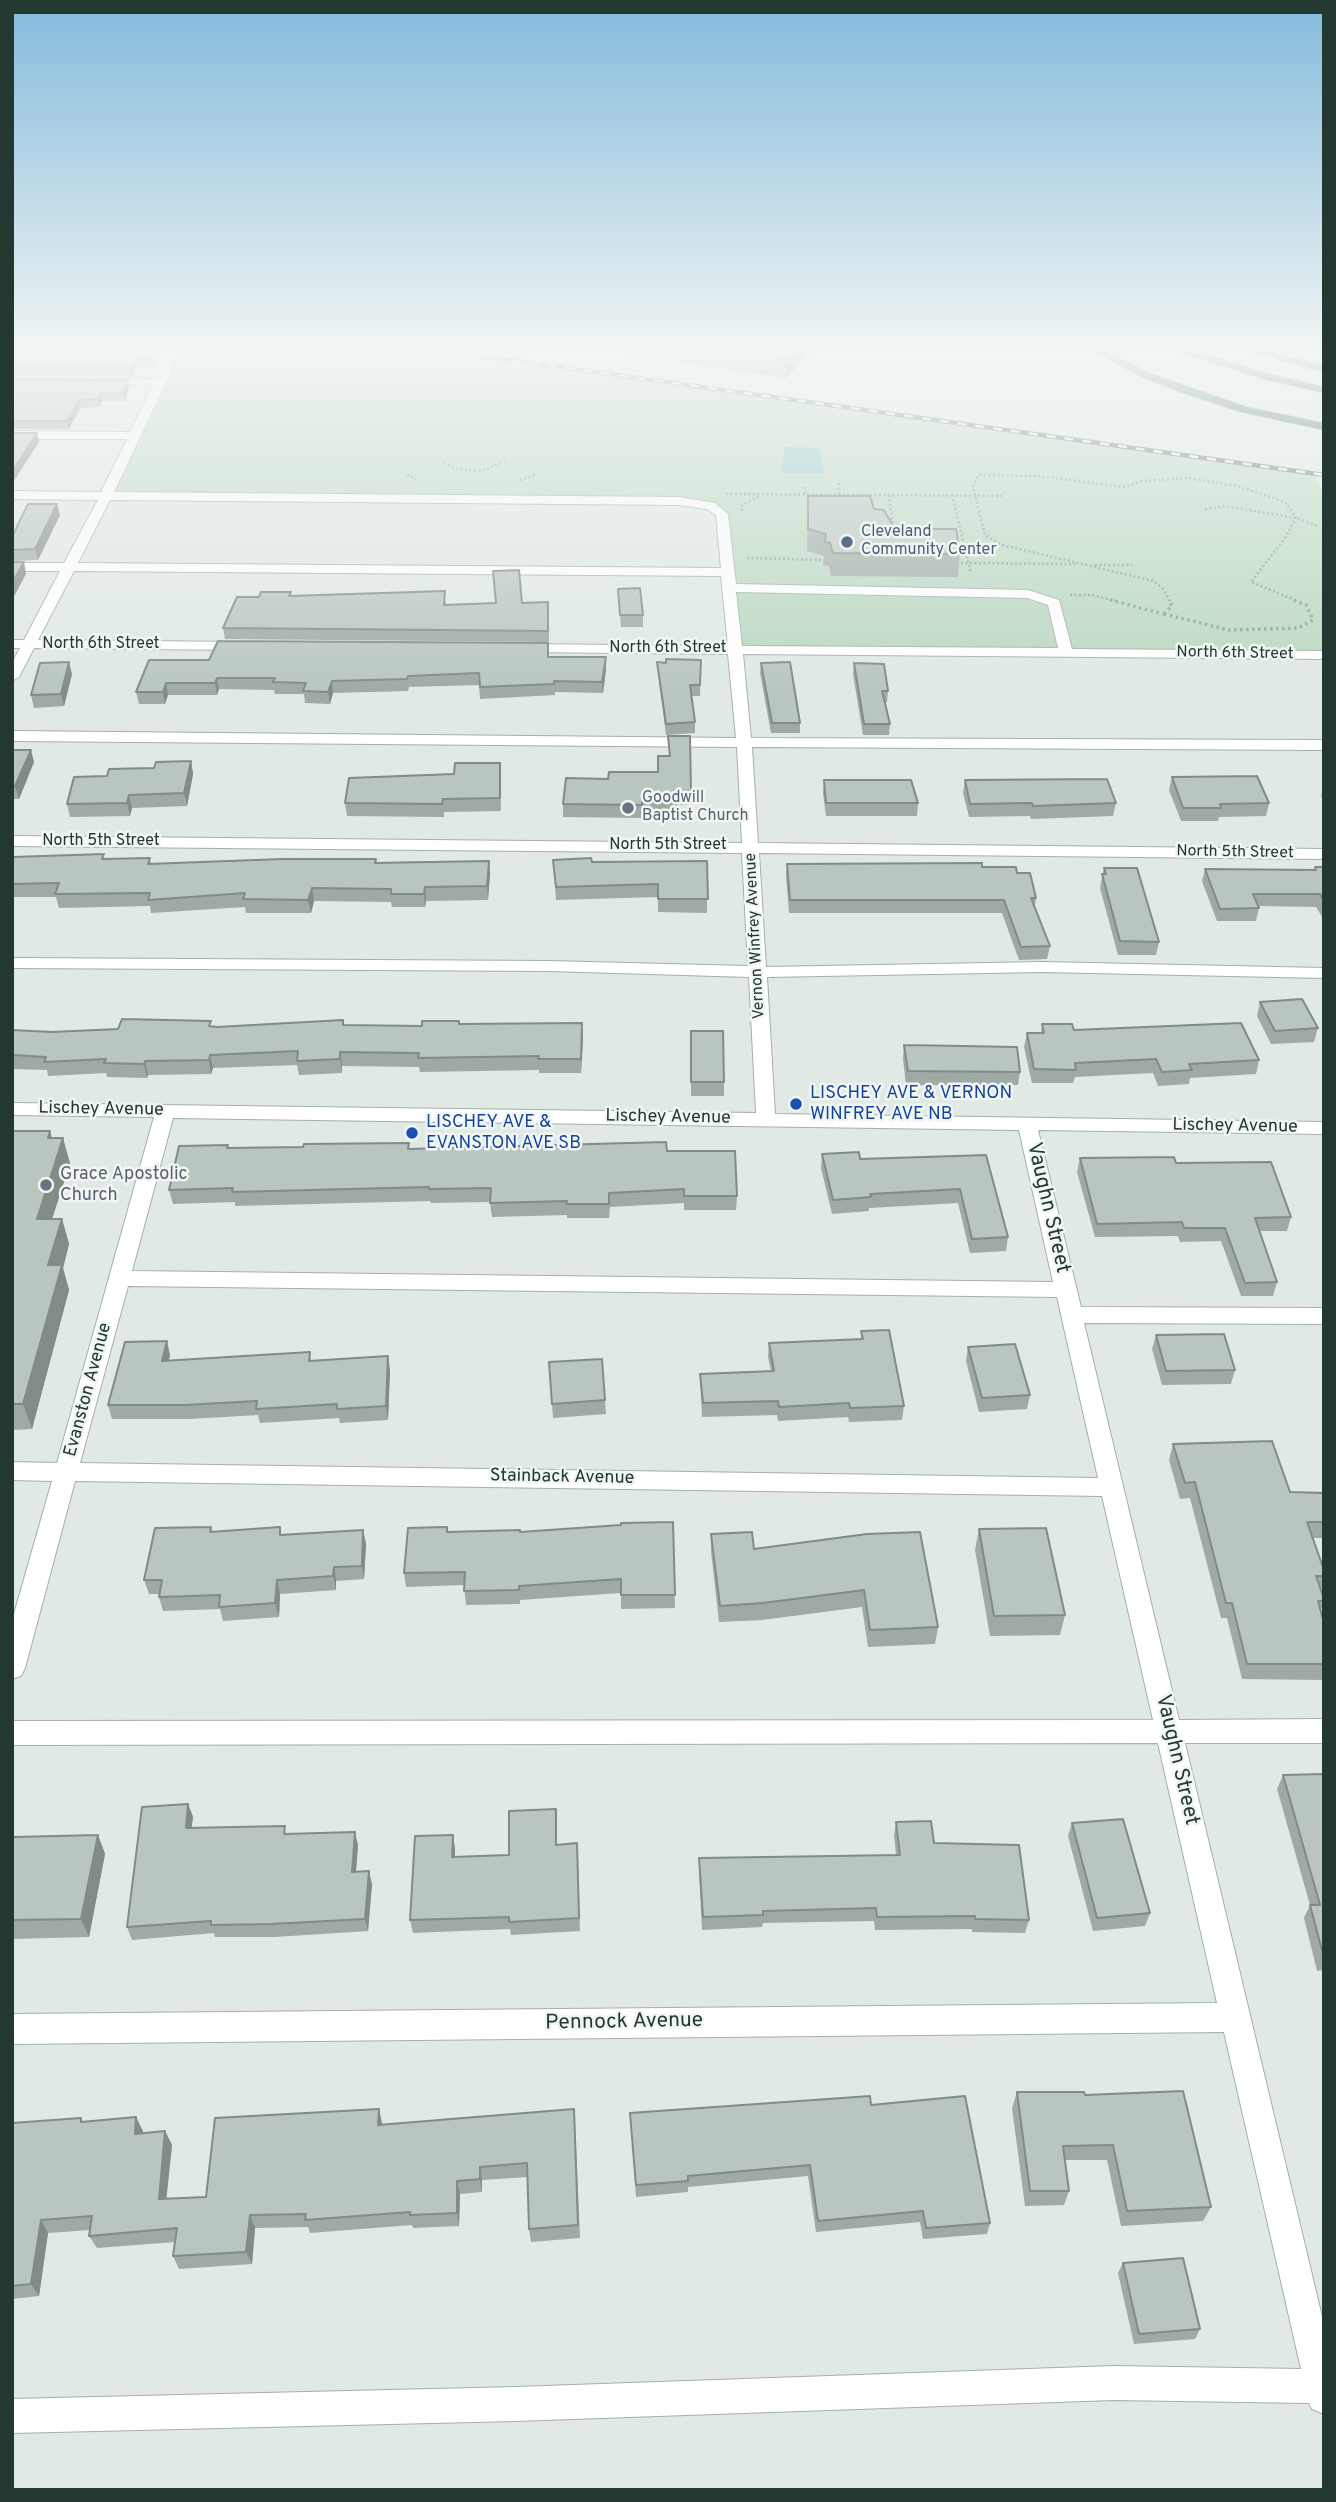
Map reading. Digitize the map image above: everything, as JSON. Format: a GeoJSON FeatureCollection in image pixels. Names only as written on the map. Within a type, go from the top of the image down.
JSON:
{"type":"FeatureCollection","features":[{"type":"Feature","properties":{"kind":"street"},"geometry":{"type":"LineString","coordinates":[[12,677],[32,644],[122,462]]}},
{"type":"Feature","properties":{"kind":"street"},"geometry":{"type":"LineString","coordinates":[[12,495],[714,500]]}},
{"type":"Feature","properties":{"kind":"street","name":"Vernon Winfrey Avenue"},"geometry":{"type":"LineString","coordinates":[[714,500],[722,514],[737,650],[766,1120]]}},
{"type":"Feature","properties":{"kind":"street"},"geometry":{"type":"LineString","coordinates":[[12,567],[728,580],[1028,594],[1054,603],[1066,653]]}},
{"type":"Feature","properties":{"kind":"street","name":"North 6th Street"},"geometry":{"type":"LineString","coordinates":[[12,644],[253,646]]}},
{"type":"Feature","properties":{"kind":"street","name":"North 6th Street"},"geometry":{"type":"LineString","coordinates":[[503,648],[1324,655]]}},
{"type":"Feature","properties":{"kind":"street"},"geometry":{"type":"LineString","coordinates":[[12,736],[985,745],[1324,745]]}},
{"type":"Feature","properties":{"kind":"street","name":"North 5th Street"},"geometry":{"type":"LineString","coordinates":[[12,841],[1324,854]]}},
{"type":"Feature","properties":{"kind":"street"},"geometry":{"type":"LineString","coordinates":[[12,963],[535,966],[758,972],[1042,967],[1324,973]]}},
{"type":"Feature","properties":{"kind":"street","name":"Lischey Avenue"},"geometry":{"type":"LineString","coordinates":[[12,1109],[1324,1128]]}},
{"type":"Feature","properties":{"kind":"street","name":"Evanston Avenue"},"geometry":{"type":"LineString","coordinates":[[12,1668],[165,1111]]}},
{"type":"Feature","properties":{"kind":"street","name":"Vaughn Street"},"geometry":{"type":"LineString","coordinates":[[1027,1124],[1235,2017],[1318,2351],[1322,2391]]}},
{"type":"Feature","properties":{"kind":"street"},"geometry":{"type":"LineString","coordinates":[[119,1278],[1069,1303],[1324,1316]]}},
{"type":"Feature","properties":{"kind":"street","name":"Stainback Avenue"},"geometry":{"type":"LineString","coordinates":[[12,1471],[1112,1487]]}},
{"type":"Feature","properties":{"kind":"street"},"geometry":{"type":"LineString","coordinates":[[12,1733],[1324,1731]]}},
{"type":"Feature","properties":{"kind":"street","name":"Pennock Avenue"},"geometry":{"type":"LineString","coordinates":[[12,2029],[1235,2017]]}},
{"type":"Feature","properties":{"kind":"street"},"geometry":{"type":"LineString","coordinates":[[12,2416],[516,2404],[1114,2384],[1322,2391]]}},
{"type":"Feature","properties":{"kind":"path"},"geometry":{"type":"LineString","coordinates":[[444,463],[456,469],[481,471],[503,462]]}},
{"type":"Feature","properties":{"kind":"path"},"geometry":{"type":"LineString","coordinates":[[471,470],[472,482]]}},
{"type":"Feature","properties":{"kind":"path"},"geometry":{"type":"LineString","coordinates":[[527,485],[514,482],[537,474]]}},
{"type":"Feature","properties":{"kind":"path"},"geometry":{"type":"LineString","coordinates":[[1164,614],[1172,606],[1163,589],[1154,581],[1002,545],[985,535],[973,486],[979,475],[1028,475],[1123,487],[1143,481],[1188,478],[1237,486],[1285,502],[1296,518]]}},
{"type":"Feature","properties":{"kind":"path"},"geometry":{"type":"LineString","coordinates":[[839,483],[839,495]]}},
{"type":"Feature","properties":{"kind":"path"},"geometry":{"type":"LineString","coordinates":[[805,487],[805,495]]}},
{"type":"Feature","properties":{"kind":"path"},"geometry":{"type":"LineString","coordinates":[[714,500],[765,494],[1001,495],[1003,492]]}},
{"type":"Feature","properties":{"kind":"path"},"geometry":{"type":"LineString","coordinates":[[741,519],[742,505],[765,494]]}},
{"type":"Feature","properties":{"kind":"path"},"geometry":{"type":"LineString","coordinates":[[889,495],[896,537]]}},
{"type":"Feature","properties":{"kind":"path"},"geometry":{"type":"LineString","coordinates":[[952,495],[972,577]]}},
{"type":"Feature","properties":{"kind":"path"},"geometry":{"type":"LineString","coordinates":[[1205,509],[1225,506],[1296,518],[1319,526]]}},
{"type":"Feature","properties":{"kind":"path"},"geometry":{"type":"LineString","coordinates":[[1062,595],[1091,595],[1229,629],[1298,628],[1313,620],[1306,605],[1251,582],[1285,538],[1296,518]]}},
{"type":"Feature","properties":{"kind":"path"},"geometry":{"type":"LineString","coordinates":[[881,519],[892,519]]}},
{"type":"Feature","properties":{"kind":"path"},"geometry":{"type":"LineString","coordinates":[[746,546],[748,559],[821,560]]}},
{"type":"Feature","properties":{"kind":"path"},"geometry":{"type":"LineString","coordinates":[[951,547],[964,547]]}},
{"type":"Feature","properties":{"kind":"path"},"geometry":{"type":"LineString","coordinates":[[954,552],[965,552]]}},
{"type":"Feature","properties":{"kind":"path"},"geometry":{"type":"LineString","coordinates":[[961,563],[1132,565]]}},
{"type":"Feature","properties":{"kind":"path"},"geometry":{"type":"LineString","coordinates":[[970,569],[982,564]]}},
{"type":"Feature","properties":{"kind":"green space"},"geometry":{"type":"Polygon","coordinates":[[[121,462],[1229,462],[1315,474],[1324,496],[1324,655],[737,650],[722,515],[700,505],[106,495],[121,462]]]}},
{"type":"Feature","properties":{"kind":"water"},"geometry":{"type":"Polygon","coordinates":[[[783,462],[822,462],[824,473],[782,473],[783,462]]]}},
{"type":"Feature","properties":{"kind":"building"},"geometry":{"type":"Polygon","coordinates":[[[12,462],[19,462],[12,472],[12,462]]]}},
{"type":"Feature","properties":{"kind":"building"},"geometry":{"type":"Polygon","coordinates":[[[808,496],[870,496],[874,509],[884,510],[895,529],[956,529],[960,554],[833,553],[830,543],[825,542],[826,534],[808,529],[808,496]]]}},
{"type":"Feature","properties":{"kind":"building"},"geometry":{"type":"Polygon","coordinates":[[[28,504],[57,504],[35,549],[12,550],[12,537],[28,504]]]}},
{"type":"Feature","properties":{"kind":"building"},"geometry":{"type":"Polygon","coordinates":[[[12,562],[24,562],[12,583],[12,562]]]}},
{"type":"Feature","properties":{"kind":"building"},"geometry":{"type":"Polygon","coordinates":[[[519,570],[522,603],[548,602],[548,631],[223,628],[237,597],[259,597],[261,592],[291,592],[289,596],[445,591],[444,605],[496,603],[493,571],[519,570]]]}},
{"type":"Feature","properties":{"kind":"building"},"geometry":{"type":"Polygon","coordinates":[[[640,588],[643,615],[620,615],[618,589],[640,588]]]}},
{"type":"Feature","properties":{"kind":"building"},"geometry":{"type":"Polygon","coordinates":[[[218,641],[548,643],[548,657],[606,657],[602,682],[554,681],[554,684],[480,687],[479,673],[332,681],[328,692],[303,691],[306,683],[273,682],[275,678],[217,678],[215,683],[166,683],[163,692],[136,692],[149,660],[209,660],[218,641]]]}},
{"type":"Feature","properties":{"kind":"building"},"geometry":{"type":"Polygon","coordinates":[[[666,659],[701,660],[700,685],[690,685],[695,722],[666,724],[657,662],[666,663],[666,659]]]}},
{"type":"Feature","properties":{"kind":"building"},"geometry":{"type":"Polygon","coordinates":[[[69,662],[61,694],[31,695],[40,663],[69,662]]]}},
{"type":"Feature","properties":{"kind":"building"},"geometry":{"type":"Polygon","coordinates":[[[790,662],[800,723],[772,723],[761,663],[790,662]]]}},
{"type":"Feature","properties":{"kind":"building"},"geometry":{"type":"Polygon","coordinates":[[[854,663],[884,664],[888,691],[882,691],[890,724],[864,724],[854,663]]]}},
{"type":"Feature","properties":{"kind":"building"},"geometry":{"type":"Polygon","coordinates":[[[668,736],[690,736],[691,791],[677,792],[678,802],[642,802],[642,805],[563,804],[566,778],[608,779],[609,772],[658,772],[658,756],[670,756],[668,736]]]}},
{"type":"Feature","properties":{"kind":"building"},"geometry":{"type":"Polygon","coordinates":[[[12,750],[31,750],[15,786],[12,786],[12,750]]]}},
{"type":"Feature","properties":{"kind":"building"},"geometry":{"type":"Polygon","coordinates":[[[191,761],[184,793],[129,795],[127,803],[67,804],[74,777],[107,776],[109,769],[154,768],[156,762],[191,761]]]}},
{"type":"Feature","properties":{"kind":"building"},"geometry":{"type":"Polygon","coordinates":[[[455,763],[500,763],[500,798],[443,799],[442,804],[345,803],[349,778],[454,774],[455,763]]]}},
{"type":"Feature","properties":{"kind":"building"},"geometry":{"type":"Polygon","coordinates":[[[1257,776],[1269,803],[1220,804],[1221,808],[1183,808],[1172,777],[1257,776]]]}},
{"type":"Feature","properties":{"kind":"building"},"geometry":{"type":"Polygon","coordinates":[[[1107,779],[1116,803],[1033,806],[1032,803],[970,804],[965,780],[1107,779]]]}},
{"type":"Feature","properties":{"kind":"building"},"geometry":{"type":"Polygon","coordinates":[[[824,780],[911,780],[918,803],[826,803],[824,780]]]}},
{"type":"Feature","properties":{"kind":"building"},"geometry":{"type":"Polygon","coordinates":[[[104,854],[102,859],[150,858],[148,864],[282,859],[376,859],[375,863],[489,861],[487,886],[425,887],[424,894],[391,894],[391,889],[312,888],[308,900],[243,899],[245,893],[148,900],[150,893],[55,894],[59,883],[12,884],[12,857],[104,854]]]}},
{"type":"Feature","properties":{"kind":"building"},"geometry":{"type":"Polygon","coordinates":[[[591,858],[592,862],[707,861],[708,899],[658,899],[658,884],[556,887],[553,860],[591,858]]]}},
{"type":"Feature","properties":{"kind":"building"},"geometry":{"type":"Polygon","coordinates":[[[982,863],[982,867],[1016,867],[1017,873],[1030,873],[1036,898],[1031,898],[1050,946],[1021,947],[1004,900],[790,900],[787,864],[982,863]]]}},
{"type":"Feature","properties":{"kind":"building"},"geometry":{"type":"Polygon","coordinates":[[[1315,867],[1324,867],[1324,901],[1320,894],[1253,894],[1259,908],[1220,909],[1205,869],[1316,870],[1315,867]]]}},
{"type":"Feature","properties":{"kind":"building"},"geometry":{"type":"Polygon","coordinates":[[[1104,868],[1137,868],[1159,942],[1120,941],[1102,874],[1106,874],[1104,868]]]}},
{"type":"Feature","properties":{"kind":"building"},"geometry":{"type":"Polygon","coordinates":[[[1302,999],[1318,1028],[1275,1031],[1260,1002],[1302,999]]]}},
{"type":"Feature","properties":{"kind":"building"},"geometry":{"type":"Polygon","coordinates":[[[122,1019],[211,1021],[209,1026],[217,1027],[343,1020],[343,1025],[422,1026],[422,1021],[459,1021],[459,1024],[582,1023],[581,1059],[538,1059],[539,1056],[418,1058],[419,1053],[340,1052],[340,1059],[297,1061],[298,1051],[210,1055],[209,1060],[145,1061],[144,1064],[104,1063],[106,1059],[44,1062],[46,1057],[12,1055],[12,1030],[52,1032],[118,1029],[122,1019]]]}},
{"type":"Feature","properties":{"kind":"building"},"geometry":{"type":"Polygon","coordinates":[[[1241,1023],[1259,1060],[1189,1064],[1192,1070],[1162,1072],[1156,1059],[1075,1063],[1076,1070],[1034,1069],[1027,1033],[1044,1033],[1042,1024],[1072,1024],[1074,1030],[1241,1023]]]}},
{"type":"Feature","properties":{"kind":"building"},"geometry":{"type":"Polygon","coordinates":[[[691,1031],[723,1031],[724,1082],[691,1082],[691,1031]]]}},
{"type":"Feature","properties":{"kind":"building"},"geometry":{"type":"Polygon","coordinates":[[[904,1045],[1017,1047],[1020,1072],[908,1071],[904,1045]]]}},
{"type":"Feature","properties":{"kind":"building"},"geometry":{"type":"Polygon","coordinates":[[[12,1131],[50,1131],[48,1138],[63,1138],[37,1219],[62,1219],[48,1265],[62,1265],[23,1404],[12,1404],[12,1131]]]}},
{"type":"Feature","properties":{"kind":"building"},"geometry":{"type":"Polygon","coordinates":[[[666,1142],[667,1151],[735,1151],[737,1196],[684,1196],[684,1189],[609,1193],[609,1204],[566,1204],[567,1201],[490,1203],[491,1188],[232,1192],[233,1188],[169,1190],[179,1146],[228,1145],[227,1148],[409,1143],[408,1149],[666,1142]]]}},
{"type":"Feature","properties":{"kind":"building"},"geometry":{"type":"Polygon","coordinates":[[[859,1152],[860,1159],[986,1155],[1008,1237],[972,1239],[960,1189],[870,1194],[871,1197],[833,1200],[822,1154],[859,1152]]]}},
{"type":"Feature","properties":{"kind":"building"},"geometry":{"type":"Polygon","coordinates":[[[1174,1157],[1176,1163],[1271,1162],[1291,1217],[1255,1218],[1277,1282],[1245,1283],[1225,1228],[1184,1228],[1182,1222],[1097,1224],[1080,1158],[1174,1157]]]}},
{"type":"Feature","properties":{"kind":"building"},"geometry":{"type":"Polygon","coordinates":[[[889,1330],[904,1406],[850,1408],[849,1403],[779,1407],[778,1401],[703,1403],[700,1374],[774,1371],[769,1343],[863,1339],[861,1331],[889,1330]]]}},
{"type":"Feature","properties":{"kind":"building"},"geometry":{"type":"Polygon","coordinates":[[[1224,1334],[1235,1370],[1166,1371],[1156,1335],[1224,1334]]]}},
{"type":"Feature","properties":{"kind":"building"},"geometry":{"type":"Polygon","coordinates":[[[167,1341],[162,1361],[310,1352],[309,1361],[388,1356],[386,1406],[337,1409],[337,1404],[256,1409],[257,1401],[108,1405],[125,1342],[167,1341]]]}},
{"type":"Feature","properties":{"kind":"building"},"geometry":{"type":"Polygon","coordinates":[[[1015,1344],[1030,1395],[982,1398],[968,1347],[1015,1344]]]}},
{"type":"Feature","properties":{"kind":"building"},"geometry":{"type":"Polygon","coordinates":[[[602,1359],[605,1400],[552,1404],[549,1362],[602,1359]]]}},
{"type":"Feature","properties":{"kind":"building"},"geometry":{"type":"Polygon","coordinates":[[[1272,1441],[1290,1492],[1324,1493],[1324,1522],[1307,1522],[1324,1570],[1324,1576],[1316,1576],[1324,1599],[1318,1601],[1324,1623],[1324,1664],[1247,1664],[1232,1603],[1226,1603],[1195,1482],[1185,1483],[1173,1444],[1272,1441]]]}},
{"type":"Feature","properties":{"kind":"building"},"geometry":{"type":"Polygon","coordinates":[[[673,1522],[675,1595],[621,1595],[621,1579],[519,1586],[519,1590],[464,1591],[465,1572],[404,1573],[408,1528],[447,1527],[447,1532],[520,1532],[621,1523],[673,1522]]]}},
{"type":"Feature","properties":{"kind":"building"},"geometry":{"type":"Polygon","coordinates":[[[211,1527],[210,1532],[280,1527],[280,1535],[363,1530],[362,1566],[334,1567],[333,1576],[277,1580],[275,1603],[219,1607],[220,1595],[159,1597],[162,1580],[144,1580],[155,1528],[211,1527]]]}},
{"type":"Feature","properties":{"kind":"building"},"geometry":{"type":"Polygon","coordinates":[[[1046,1528],[1065,1615],[994,1616],[979,1529],[1046,1528]]]}},
{"type":"Feature","properties":{"kind":"building"},"geometry":{"type":"Polygon","coordinates":[[[752,1532],[754,1549],[867,1534],[920,1532],[938,1627],[870,1630],[864,1590],[720,1606],[711,1534],[752,1532]]]}},
{"type":"Feature","properties":{"kind":"building"},"geometry":{"type":"Polygon","coordinates":[[[1324,1774],[1324,1958],[1310,1905],[1320,1905],[1283,1775],[1324,1774]]]}},
{"type":"Feature","properties":{"kind":"building"},"geometry":{"type":"Polygon","coordinates":[[[188,1804],[186,1828],[285,1826],[284,1834],[355,1832],[352,1872],[369,1871],[365,1919],[211,1925],[211,1921],[127,1927],[142,1807],[188,1804]]]}},
{"type":"Feature","properties":{"kind":"building"},"geometry":{"type":"Polygon","coordinates":[[[556,1809],[556,1845],[577,1843],[579,1918],[509,1922],[509,1917],[410,1920],[415,1836],[453,1835],[452,1857],[509,1855],[509,1811],[556,1809]]]}},
{"type":"Feature","properties":{"kind":"building"},"geometry":{"type":"Polygon","coordinates":[[[1123,1819],[1150,1913],[1097,1918],[1072,1823],[1123,1819]]]}},
{"type":"Feature","properties":{"kind":"building"},"geometry":{"type":"Polygon","coordinates":[[[931,1821],[934,1843],[1019,1845],[1029,1920],[975,1919],[975,1916],[877,1917],[876,1908],[763,1911],[763,1915],[703,1917],[699,1858],[900,1855],[896,1822],[931,1821]]]}},
{"type":"Feature","properties":{"kind":"building"},"geometry":{"type":"Polygon","coordinates":[[[98,1835],[81,1919],[12,1920],[13,1837],[98,1835]]]}},
{"type":"Feature","properties":{"kind":"building"},"geometry":{"type":"Polygon","coordinates":[[[1183,2091],[1211,2207],[1127,2211],[1113,2145],[1063,2146],[1069,2191],[1030,2191],[1017,2092],[1084,2092],[1085,2095],[1183,2091]]]}},
{"type":"Feature","properties":{"kind":"building"},"geometry":{"type":"Polygon","coordinates":[[[870,2096],[871,2105],[965,2096],[990,2223],[926,2228],[923,2211],[818,2221],[810,2165],[688,2176],[688,2181],[636,2185],[630,2113],[870,2096]]]}},
{"type":"Feature","properties":{"kind":"building"},"geometry":{"type":"Polygon","coordinates":[[[379,2109],[378,2125],[574,2109],[578,2225],[529,2229],[527,2163],[480,2167],[480,2179],[457,2181],[457,2213],[410,2215],[410,2212],[305,2220],[306,2214],[250,2215],[246,2252],[173,2256],[177,2228],[89,2236],[92,2216],[41,2220],[31,2284],[12,2286],[12,2123],[81,2118],[81,2122],[136,2117],[135,2134],[165,2131],[159,2199],[206,2197],[215,2118],[379,2109]]]}},
{"type":"Feature","properties":{"kind":"building"},"geometry":{"type":"Polygon","coordinates":[[[1183,2258],[1200,2329],[1139,2334],[1123,2263],[1183,2258]]]}},
{"type":"Feature","properties":{"kind":"railway"},"geometry":{"type":"LineString","coordinates":[[1230,462],[1324,475]]}},
{"type":"Feature","properties":{"kind":"place","name":"Cleveland Community Center"},"geometry":{"type":"Point","coordinates":[847,542]}},
{"type":"Feature","properties":{"kind":"place","name":"Goodwill Baptist Church"},"geometry":{"type":"Point","coordinates":[628,808]}},
{"type":"Feature","properties":{"kind":"place","name":"LISCHEY AVE & VERNON WINFREY AVE NB"},"geometry":{"type":"Point","coordinates":[796,1104]}},
{"type":"Feature","properties":{"kind":"place","name":"LISCHEY AVE & EVANSTON AVE SB"},"geometry":{"type":"Point","coordinates":[412,1133]}},
{"type":"Feature","properties":{"kind":"place","name":"Grace Apostolic Church"},"geometry":{"type":"Point","coordinates":[46,1185]}}]}
